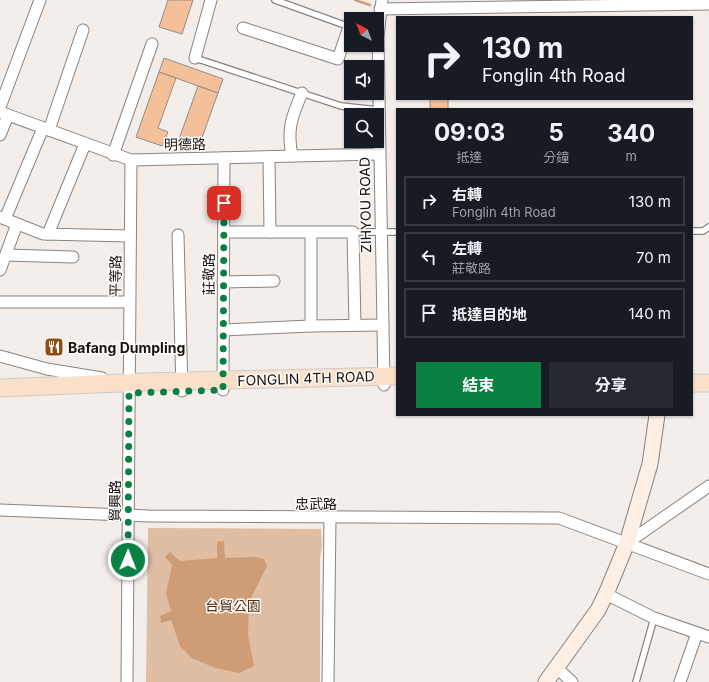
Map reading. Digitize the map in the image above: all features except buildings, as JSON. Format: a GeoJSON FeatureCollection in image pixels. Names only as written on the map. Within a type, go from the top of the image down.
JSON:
{"type":"FeatureCollection","features":[{"type":"Feature","properties":{"kind":"main road"},"geometry":{"type":"LineString","coordinates":[[693,372],[709,372]]}},
{"type":"Feature","properties":{"kind":"main road","name":"FONGLIN 4TH ROAD"},"geometry":{"type":"LineString","coordinates":[[0,397],[129,388],[391,381]]}},
{"type":"Feature","properties":{"kind":"main road"},"geometry":{"type":"LineString","coordinates":[[693,383],[709,383]]}},
{"type":"Feature","properties":{"kind":"main road","name":"FONGLIN 4TH ROAD"},"geometry":{"type":"LineString","coordinates":[[0,388],[129,388]]}},
{"type":"Feature","properties":{"kind":"street"},"geometry":{"type":"LineString","coordinates":[[195,58],[211,0]]}},
{"type":"Feature","properties":{"kind":"street"},"geometry":{"type":"LineString","coordinates":[[0,135],[3,111],[36,1]]}},
{"type":"Feature","properties":{"kind":"street"},"geometry":{"type":"LineString","coordinates":[[381,5],[709,4]]}},
{"type":"Feature","properties":{"kind":"street"},"geometry":{"type":"LineString","coordinates":[[243,28],[338,59],[344,43]]}},
{"type":"Feature","properties":{"kind":"street"},"geometry":{"type":"LineString","coordinates":[[84,30],[46,129],[2,218],[48,234],[130,236]]}},
{"type":"Feature","properties":{"kind":"street"},"geometry":{"type":"LineString","coordinates":[[113,155],[152,44]]}},
{"type":"Feature","properties":{"kind":"street","name":"ZIHYOU ROAD"},"geometry":{"type":"LineString","coordinates":[[377,52],[378,108]]}},
{"type":"Feature","properties":{"kind":"street"},"geometry":{"type":"LineString","coordinates":[[292,156],[289,129],[292,117],[302,93]]}},
{"type":"Feature","properties":{"kind":"street","name":"明德路"},"geometry":{"type":"LineString","coordinates":[[3,111],[113,155],[132,160],[379,154]]}},
{"type":"Feature","properties":{"kind":"street"},"geometry":{"type":"LineString","coordinates":[[48,234],[85,144]]}},
{"type":"Feature","properties":{"kind":"street","name":"ZIHYOU ROAD"},"geometry":{"type":"LineString","coordinates":[[379,148],[383,325],[391,381]]}},
{"type":"Feature","properties":{"kind":"street"},"geometry":{"type":"LineString","coordinates":[[269,157],[270,232]]}},
{"type":"Feature","properties":{"kind":"street","name":"莊敬路"},"geometry":{"type":"LineString","coordinates":[[223,385],[224,158]]}},
{"type":"Feature","properties":{"kind":"street","name":"平等路"},"geometry":{"type":"LineString","coordinates":[[129,388],[132,160]]}},
{"type":"Feature","properties":{"kind":"street"},"geometry":{"type":"LineString","coordinates":[[0,270],[17,224]]}},
{"type":"Feature","properties":{"kind":"street"},"geometry":{"type":"LineString","coordinates":[[224,232],[353,232],[355,325]]}},
{"type":"Feature","properties":{"kind":"street"},"geometry":{"type":"LineString","coordinates":[[311,233],[311,326]]}},
{"type":"Feature","properties":{"kind":"street"},"geometry":{"type":"LineString","coordinates":[[178,235],[182,386]]}},
{"type":"Feature","properties":{"kind":"street"},"geometry":{"type":"LineString","coordinates":[[6,255],[73,257]]}},
{"type":"Feature","properties":{"kind":"street"},"geometry":{"type":"LineString","coordinates":[[223,282],[274,281]]}},
{"type":"Feature","properties":{"kind":"street"},"geometry":{"type":"LineString","coordinates":[[0,302],[129,302]]}},
{"type":"Feature","properties":{"kind":"street"},"geometry":{"type":"LineString","coordinates":[[223,330],[311,326],[383,325]]}},
{"type":"Feature","properties":{"kind":"street"},"geometry":{"type":"LineString","coordinates":[[0,356],[47,369],[129,388]]}},
{"type":"Feature","properties":{"kind":"street","name":"貿興路"},"geometry":{"type":"LineString","coordinates":[[127,682],[129,388]]}},
{"type":"Feature","properties":{"kind":"street"},"geometry":{"type":"LineString","coordinates":[[546,682],[598,610],[606,594],[627,543],[650,464],[657,416]]}},
{"type":"Feature","properties":{"kind":"street"},"geometry":{"type":"LineString","coordinates":[[627,543],[709,486]]}},
{"type":"Feature","properties":{"kind":"street","name":"忠武路"},"geometry":{"type":"LineString","coordinates":[[0,510],[129,516],[559,518],[709,574]]}},
{"type":"Feature","properties":{"kind":"street"},"geometry":{"type":"LineString","coordinates":[[328,682],[330,518]]}},
{"type":"Feature","properties":{"kind":"street"},"geometry":{"type":"LineString","coordinates":[[606,594],[654,618],[709,637]]}},
{"type":"Feature","properties":{"kind":"street"},"geometry":{"type":"LineString","coordinates":[[680,682],[697,633]]}},
{"type":"Feature","properties":{"kind":"street"},"geometry":{"type":"LineString","coordinates":[[556,667],[572,682]]}},
{"type":"Feature","properties":{"kind":"lane"},"geometry":{"type":"LineString","coordinates":[[275,0],[344,25]]}},
{"type":"Feature","properties":{"kind":"lane"},"geometry":{"type":"LineString","coordinates":[[195,58],[342,106],[360,108]]}},
{"type":"Feature","properties":{"kind":"lane"},"geometry":{"type":"LineString","coordinates":[[693,231],[703,231],[709,228]]}},
{"type":"Feature","properties":{"kind":"lane"},"geometry":{"type":"LineString","coordinates":[[353,232],[396,232]]}},
{"type":"Feature","properties":{"kind":"lane"},"geometry":{"type":"LineString","coordinates":[[636,682],[654,618]]}},
{"type":"Feature","properties":{"kind":"green space","name":"台貿公園"},"geometry":{"type":"Polygon","coordinates":[[[148,528],[321,529],[320,682],[146,682],[148,528]]]}},
{"type":"Feature","properties":{"kind":"shaded area"},"geometry":{"type":"Polygon","coordinates":[[[224,541],[225,558],[255,557],[264,559],[267,566],[249,602],[248,635],[254,666],[239,673],[215,668],[192,658],[180,646],[171,620],[161,623],[160,616],[171,611],[166,593],[172,565],[165,557],[170,552],[180,561],[217,558],[217,542],[224,541]]]}},
{"type":"Feature","properties":{"kind":"waterway"},"geometry":{"type":"LineString","coordinates":[[355,0],[370,5]]}},
{"type":"Feature","properties":{"kind":"place","name":"Bafang Dumpling"},"geometry":{"type":"Point","coordinates":[54,347]}},
{"type":"Feature","properties":{"kind":"route"},"geometry":{"type":"LineString","coordinates":[[128,560],[129,393],[223,390],[224,203]]}}]}
